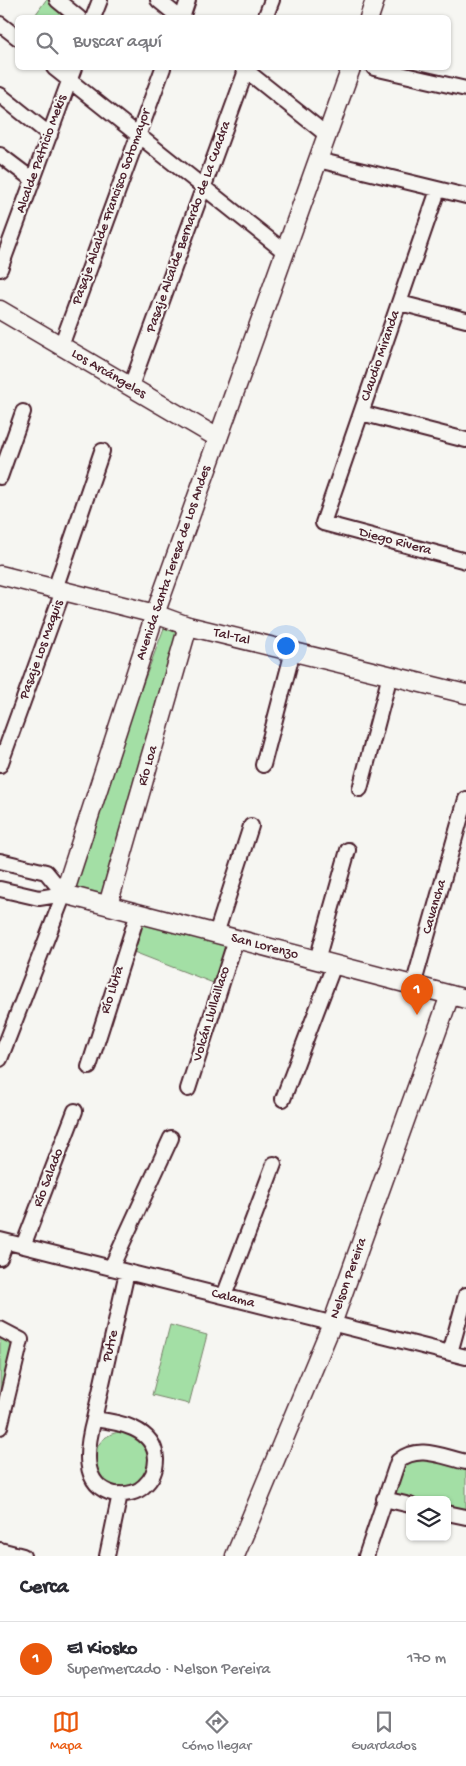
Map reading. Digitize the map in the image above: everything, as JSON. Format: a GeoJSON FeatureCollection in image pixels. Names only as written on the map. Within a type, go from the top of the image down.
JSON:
{"type":"FeatureCollection","features":[{"type":"Feature","properties":{"kind":"street"},"geometry":{"type":"LineString","coordinates":[[57,0],[75,15]]}},
{"type":"Feature","properties":{"kind":"street"},"geometry":{"type":"LineString","coordinates":[[94,15],[100,0]]}},
{"type":"Feature","properties":{"kind":"street"},"geometry":{"type":"LineString","coordinates":[[158,0],[177,15]]}},
{"type":"Feature","properties":{"kind":"street"},"geometry":{"type":"LineString","coordinates":[[182,15],[188,0]]}},
{"type":"Feature","properties":{"kind":"street"},"geometry":{"type":"LineString","coordinates":[[266,15],[272,0]]}},
{"type":"Feature","properties":{"kind":"street"},"geometry":{"type":"LineString","coordinates":[[370,15],[375,0]]}},
{"type":"Feature","properties":{"kind":"street"},"geometry":{"type":"LineString","coordinates":[[0,24],[15,36]]}},
{"type":"Feature","properties":{"kind":"street"},"geometry":{"type":"LineString","coordinates":[[60,70],[72,74],[138,134],[285,252]]}},
{"type":"Feature","properties":{"kind":"street","name":"Pasaje Alcalde Francisco Sotomayor"},"geometry":{"type":"LineString","coordinates":[[61,346],[162,70]]}},
{"type":"Feature","properties":{"kind":"street","name":"Pasaje Alcalde Bernardo de La Cuadra"},"geometry":{"type":"LineString","coordinates":[[131,386],[246,70]]}},
{"type":"Feature","properties":{"kind":"street"},"geometry":{"type":"LineString","coordinates":[[247,70],[327,135]]}},
{"type":"Feature","properties":{"kind":"street","name":"Avenida Santa Teresa de Los Andes"},"geometry":{"type":"LineString","coordinates":[[0,1059],[64,894],[155,614],[350,70]]}},
{"type":"Feature","properties":{"kind":"street"},"geometry":{"type":"LineString","coordinates":[[383,70],[466,89]]}},
{"type":"Feature","properties":{"kind":"street","name":"Alcalde Patricio Mekis"},"geometry":{"type":"LineString","coordinates":[[0,269],[5,238],[33,180],[72,74]]}},
{"type":"Feature","properties":{"kind":"street"},"geometry":{"type":"LineString","coordinates":[[0,95],[50,135]]}},
{"type":"Feature","properties":{"kind":"street"},"geometry":{"type":"LineString","coordinates":[[0,155],[33,180]]}},
{"type":"Feature","properties":{"kind":"street"},"geometry":{"type":"LineString","coordinates":[[318,160],[466,196]]}},
{"type":"Feature","properties":{"kind":"street","name":"Claudio Miranda"},"geometry":{"type":"LineString","coordinates":[[323,523],[438,190]]}},
{"type":"Feature","properties":{"kind":"street"},"geometry":{"type":"LineString","coordinates":[[400,303],[466,320]]}},
{"type":"Feature","properties":{"kind":"street","name":"Los Arcángeles"},"geometry":{"type":"LineString","coordinates":[[0,310],[218,438]]}},
{"type":"Feature","properties":{"kind":"street"},"geometry":{"type":"LineString","coordinates":[[0,477],[23,412]]}},
{"type":"Feature","properties":{"kind":"street"},"geometry":{"type":"LineString","coordinates":[[361,413],[466,440]]}},
{"type":"Feature","properties":{"kind":"street","name":"Pasaje Los Maquis"},"geometry":{"type":"LineString","coordinates":[[0,765],[59,590],[102,451]]}},
{"type":"Feature","properties":{"kind":"street","name":"Diego Rivera"},"geometry":{"type":"LineString","coordinates":[[323,523],[466,561]]}},
{"type":"Feature","properties":{"kind":"street","name":"Tal-Tal"},"geometry":{"type":"LineString","coordinates":[[0,575],[155,614],[188,626],[466,694]]}},
{"type":"Feature","properties":{"kind":"street","name":"Río Loa"},"geometry":{"type":"LineString","coordinates":[[108,905],[188,626]]}},
{"type":"Feature","properties":{"kind":"street"},"geometry":{"type":"LineString","coordinates":[[263,765],[293,651]]}},
{"type":"Feature","properties":{"kind":"street"},"geometry":{"type":"LineString","coordinates":[[360,788],[390,675]]}},
{"type":"Feature","properties":{"kind":"street","name":"Cavancha"},"geometry":{"type":"LineString","coordinates":[[413,986],[466,799]]}},
{"type":"Feature","properties":{"kind":"street"},"geometry":{"type":"LineString","coordinates":[[216,934],[251,826]]}},
{"type":"Feature","properties":{"kind":"street"},"geometry":{"type":"LineString","coordinates":[[283,1099],[325,962],[348,850]]}},
{"type":"Feature","properties":{"kind":"street"},"geometry":{"type":"LineString","coordinates":[[0,861],[46,872],[64,894]]}},
{"type":"Feature","properties":{"kind":"street","name":"San Lorenzo"},"geometry":{"type":"LineString","coordinates":[[0,889],[39,898],[64,894],[458,997]]}},
{"type":"Feature","properties":{"kind":"street","name":"Río Lluta"},"geometry":{"type":"LineString","coordinates":[[89,1067],[138,913]]}},
{"type":"Feature","properties":{"kind":"street","name":"Volcán Llullaillaco"},"geometry":{"type":"LineString","coordinates":[[188,1089],[236,939]]}},
{"type":"Feature","properties":{"kind":"street","name":"Nelson Pereira"},"geometry":{"type":"LineString","coordinates":[[235,1556],[332,1324],[458,997]]}},
{"type":"Feature","properties":{"kind":"street","name":"Río Salado"},"geometry":{"type":"LineString","coordinates":[[23,1246],[75,1111]]}},
{"type":"Feature","properties":{"kind":"street"},"geometry":{"type":"LineString","coordinates":[[111,1268],[171,1138]]}},
{"type":"Feature","properties":{"kind":"street"},"geometry":{"type":"LineString","coordinates":[[224,1296],[274,1164]]}},
{"type":"Feature","properties":{"kind":"street"},"geometry":{"type":"LineString","coordinates":[[0,1258],[3,1241]]}},
{"type":"Feature","properties":{"kind":"street","name":"Calama"},"geometry":{"type":"LineString","coordinates":[[3,1241],[466,1357]]}},
{"type":"Feature","properties":{"kind":"street","name":"Putre"},"geometry":{"type":"LineString","coordinates":[[94,1419],[127,1272]]}},
{"type":"Feature","properties":{"kind":"street"},"geometry":{"type":"LineString","coordinates":[[450,1353],[466,1295]]}},
{"type":"Feature","properties":{"kind":"street"},"geometry":{"type":"LineString","coordinates":[[0,1329],[21,1340],[0,1427]]}},
{"type":"Feature","properties":{"kind":"street"},"geometry":{"type":"LineString","coordinates":[[94,1419],[110,1421],[142,1432],[151,1441],[156,1453],[156,1465],[152,1477],[138,1490],[120,1494],[102,1488],[90,1473],[87,1446],[94,1419]]}},
{"type":"Feature","properties":{"kind":"street"},"geometry":{"type":"LineString","coordinates":[[366,1556],[395,1465],[404,1456],[412,1452],[422,1452],[466,1462]]}},
{"type":"Feature","properties":{"kind":"street"},"geometry":{"type":"LineString","coordinates":[[107,1556],[120,1494]]}},
{"type":"Feature","properties":{"kind":"street"},"geometry":{"type":"LineString","coordinates":[[384,1499],[406,1504]]}},
{"type":"Feature","properties":{"kind":"street"},"geometry":{"type":"LineString","coordinates":[[451,1514],[466,1517]]}},
{"type":"Feature","properties":{"kind":"street"},"geometry":{"type":"LineString","coordinates":[[0,1550],[22,1556]]}},
{"type":"Feature","properties":{"kind":"green space"},"geometry":{"type":"Polygon","coordinates":[[[46,0],[53,0],[71,15],[35,15],[46,0]]]}},
{"type":"Feature","properties":{"kind":"green space"},"geometry":{"type":"Polygon","coordinates":[[[164,628],[180,634],[108,905],[64,894],[164,628]]]}},
{"type":"Feature","properties":{"kind":"green space"},"geometry":{"type":"Polygon","coordinates":[[[138,913],[236,939],[221,986],[126,949],[138,913]]]}},
{"type":"Feature","properties":{"kind":"green space"},"geometry":{"type":"Polygon","coordinates":[[[170,1325],[207,1335],[189,1404],[152,1395],[170,1325]]]}},
{"type":"Feature","properties":{"kind":"green space"},"geometry":{"type":"Polygon","coordinates":[[[0,1330],[16,1342],[0,1427],[0,1330]]]}},
{"type":"Feature","properties":{"kind":"green space"},"geometry":{"type":"Polygon","coordinates":[[[122,1432],[133,1434],[142,1440],[148,1449],[150,1460],[148,1471],[142,1480],[133,1486],[122,1488],[111,1486],[102,1480],[96,1471],[94,1460],[96,1449],[102,1440],[111,1434],[122,1432]]]}},
{"type":"Feature","properties":{"kind":"green space"},"geometry":{"type":"Polygon","coordinates":[[[418,1457],[466,1467],[466,1512],[451,1510],[451,1496],[406,1496],[406,1499],[398,1499],[395,1488],[402,1463],[418,1457]]]}},
{"type":"Feature","properties":{"kind":"place","name":"El Kiosko"},"geometry":{"type":"Point","coordinates":[417,1015]}}]}
